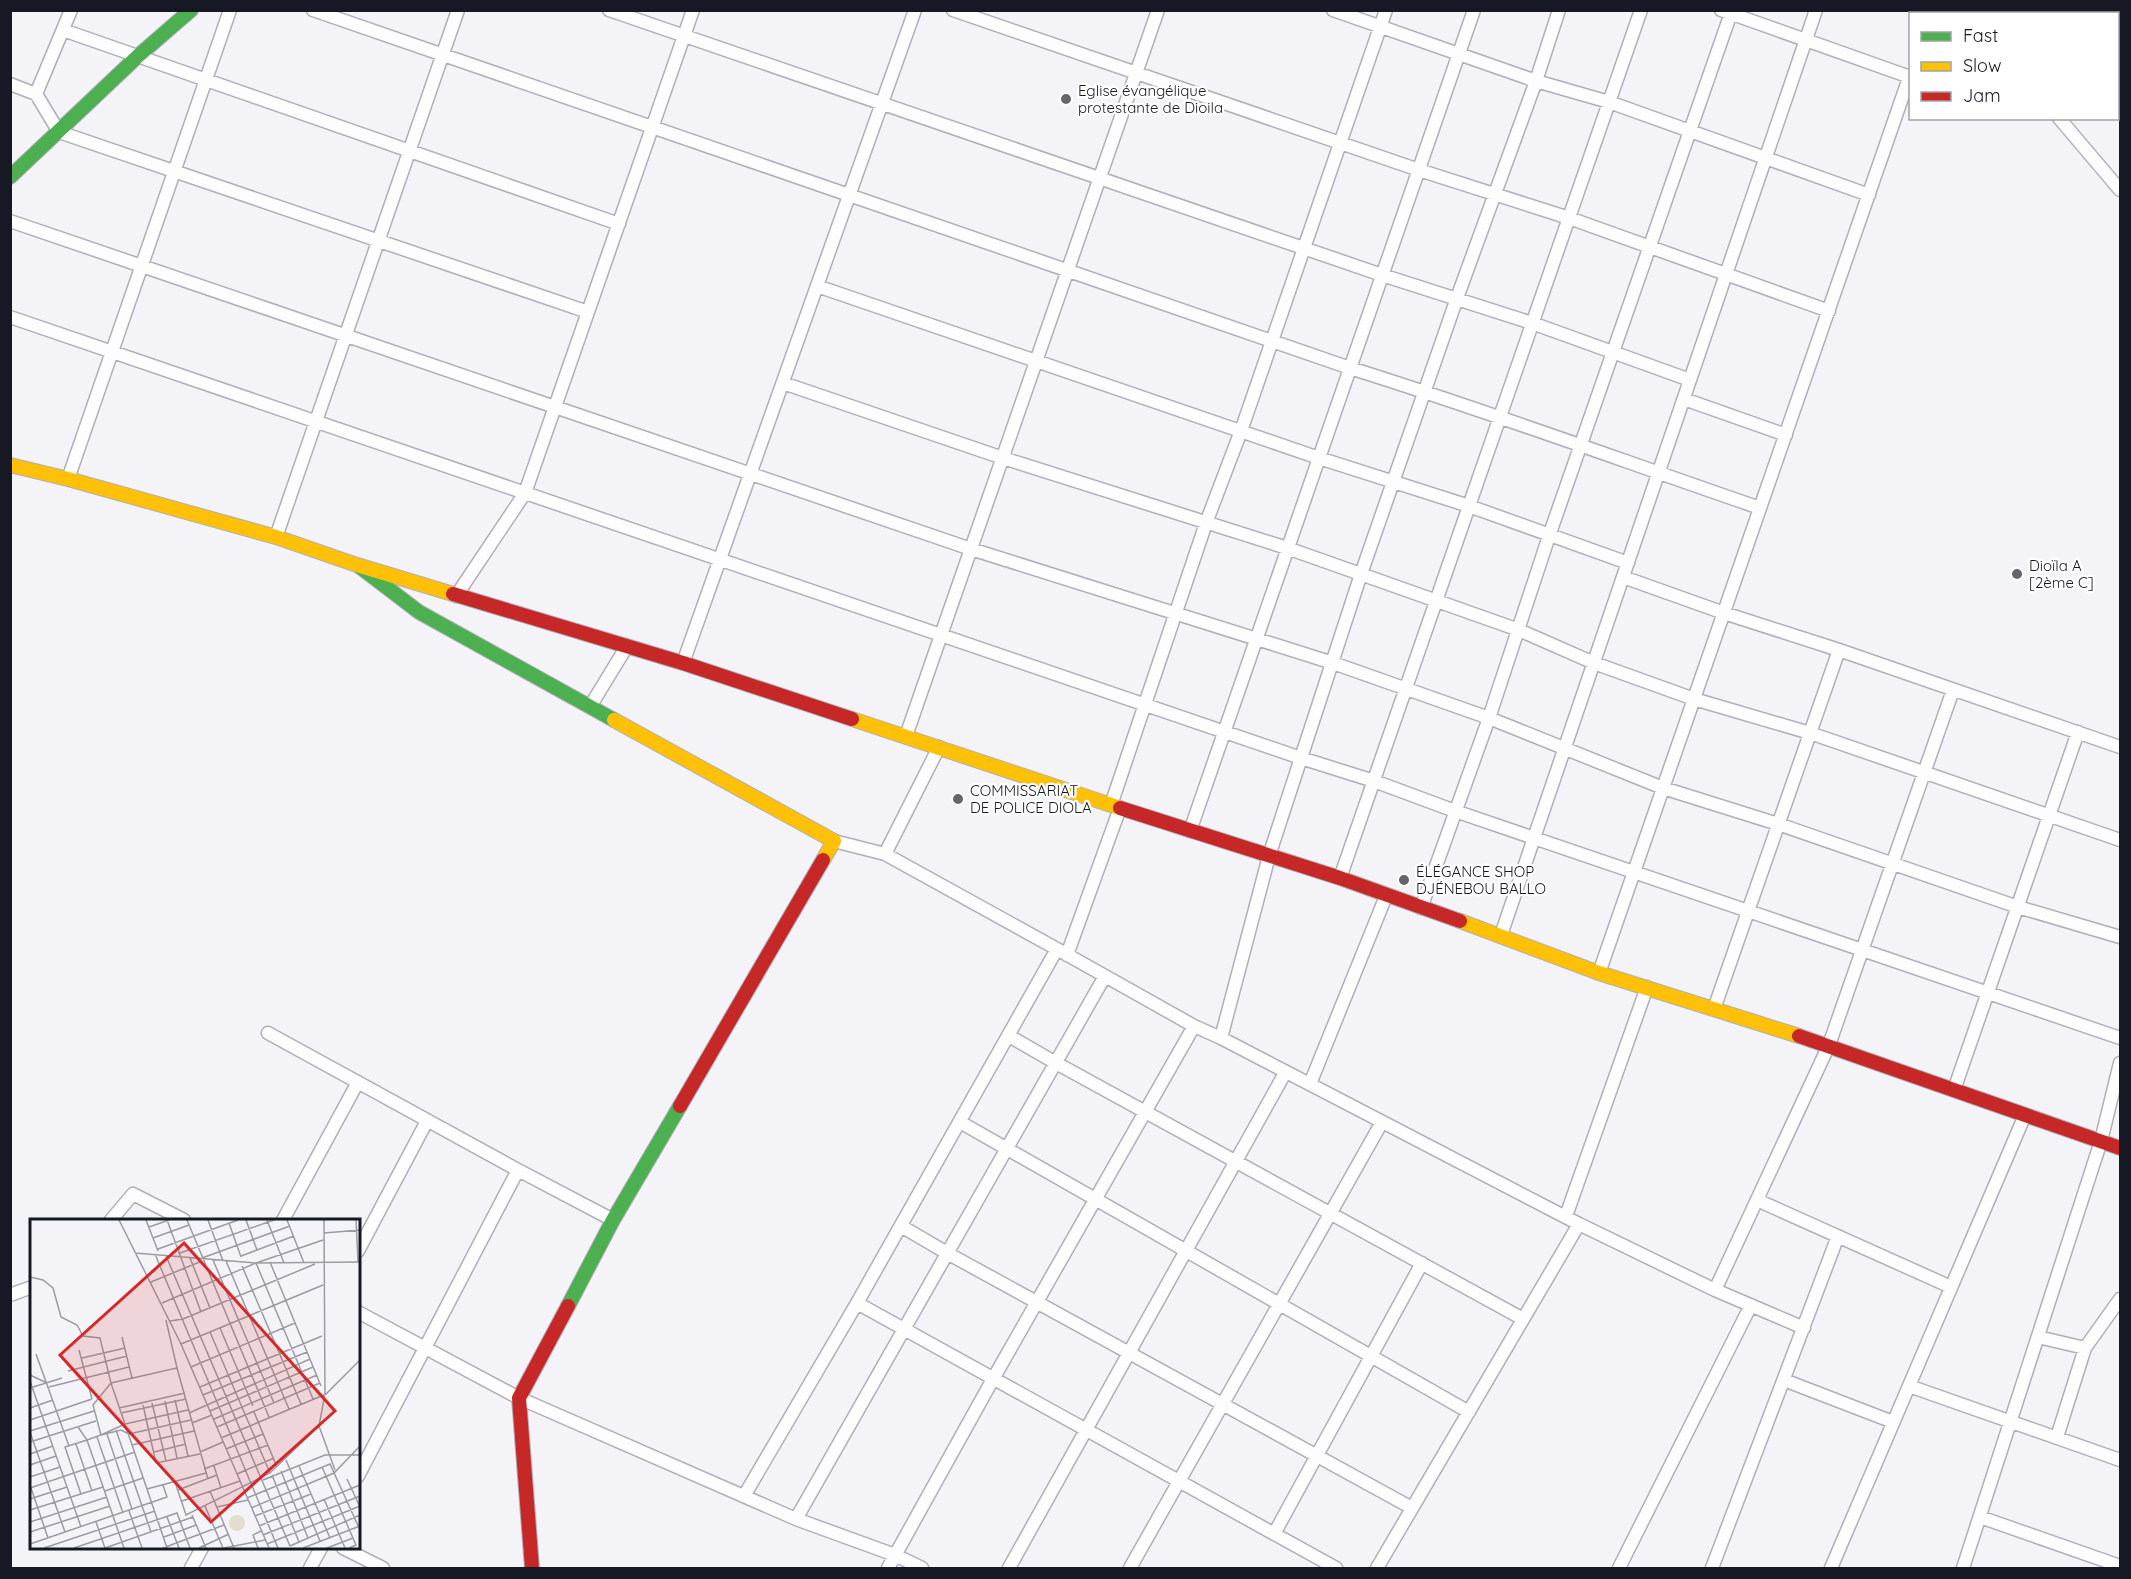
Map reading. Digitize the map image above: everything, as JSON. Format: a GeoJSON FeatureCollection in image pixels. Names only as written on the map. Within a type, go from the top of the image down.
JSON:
{"type":"FeatureCollection","features":[{"type":"Feature","properties":{"kind":"main road"},"geometry":{"type":"LineString","coordinates":[[10,177],[138,56],[191,10]]}},
{"type":"Feature","properties":{"kind":"main road"},"geometry":{"type":"LineString","coordinates":[[10,465],[276,537],[456,596],[683,663],[1190,831],[1340,878],[1386,896],[1501,934],[1599,973],[1829,1046],[2121,1148]]}},
{"type":"Feature","properties":{"kind":"main road"},"geometry":{"type":"LineString","coordinates":[[357,565],[419,612],[834,841],[613,1220],[519,1398],[532,1569]]}},
{"type":"Feature","properties":{"kind":"street"},"geometry":{"type":"LineString","coordinates":[[36,94],[71,10]]}},
{"type":"Feature","properties":{"kind":"street"},"geometry":{"type":"LineString","coordinates":[[68,479],[230,10]]}},
{"type":"Feature","properties":{"kind":"street"},"geometry":{"type":"LineString","coordinates":[[313,10],[1350,368],[1500,416],[1581,447],[1760,508]]}},
{"type":"Feature","properties":{"kind":"street"},"geometry":{"type":"LineString","coordinates":[[276,537],[458,10]]}},
{"type":"Feature","properties":{"kind":"street"},"geometry":{"type":"LineString","coordinates":[[609,10],[1382,275],[1457,298],[1690,380]]}},
{"type":"Feature","properties":{"kind":"street"},"geometry":{"type":"LineString","coordinates":[[456,596],[525,493],[693,10]]}},
{"type":"Feature","properties":{"kind":"street"},"geometry":{"type":"LineString","coordinates":[[683,663],[915,10]]}},
{"type":"Feature","properties":{"kind":"street"},"geometry":{"type":"LineString","coordinates":[[953,10],[1419,170],[1569,218],[1829,311]]}},
{"type":"Feature","properties":{"kind":"street"},"geometry":{"type":"LineString","coordinates":[[906,736],[1158,10]]}},
{"type":"Feature","properties":{"kind":"street"},"geometry":{"type":"LineString","coordinates":[[1333,10],[1536,81],[1609,102],[1869,195]]}},
{"type":"Feature","properties":{"kind":"street"},"geometry":{"type":"LineString","coordinates":[[744,1496],[1009,1036],[1062,952],[1116,806],[1145,705],[1206,523],[1386,10]]}},
{"type":"Feature","properties":{"kind":"street"},"geometry":{"type":"LineString","coordinates":[[1190,831],[1474,10]]}},
{"type":"Feature","properties":{"kind":"street"},"geometry":{"type":"LineString","coordinates":[[1221,1038],[1269,856],[1361,574],[1493,194],[1536,81],[1559,10]]}},
{"type":"Feature","properties":{"kind":"street"},"geometry":{"type":"LineString","coordinates":[[1340,878],[1641,10]]}},
{"type":"Feature","properties":{"kind":"street"},"geometry":{"type":"LineString","coordinates":[[1501,934],[1816,10]]}},
{"type":"Feature","properties":{"kind":"street"},"geometry":{"type":"LineString","coordinates":[[1421,908],[1489,718],[1549,536],[1690,132],[1728,12],[1909,76]]}},
{"type":"Feature","properties":{"kind":"street"},"geometry":{"type":"LineString","coordinates":[[63,30],[619,224]]}},
{"type":"Feature","properties":{"kind":"street"},"geometry":{"type":"LineString","coordinates":[[1599,973],[1909,79]]}},
{"type":"Feature","properties":{"kind":"street"},"geometry":{"type":"LineString","coordinates":[[10,84],[36,94],[59,132],[588,312]]}},
{"type":"Feature","properties":{"kind":"street"},"geometry":{"type":"LineString","coordinates":[[2061,120],[2121,190]]}},
{"type":"Feature","properties":{"kind":"street"},"geometry":{"type":"LineString","coordinates":[[10,221],[971,549],[1333,663],[1489,718],[1663,788],[1778,824],[2018,907],[2121,937]]}},
{"type":"Feature","properties":{"kind":"street"},"geometry":{"type":"LineString","coordinates":[[817,286],[1393,483],[1469,506],[1628,563]]}},
{"type":"Feature","properties":{"kind":"street"},"geometry":{"type":"LineString","coordinates":[[10,317],[2121,1038]]}},
{"type":"Feature","properties":{"kind":"street"},"geometry":{"type":"LineString","coordinates":[[783,383],[1003,458],[1287,548],[1519,630],[1594,663],[1694,699],[1810,733],[2121,840]]}},
{"type":"Feature","properties":{"kind":"street"},"geometry":{"type":"LineString","coordinates":[[1684,399],[1786,435]]}},
{"type":"Feature","properties":{"kind":"street"},"geometry":{"type":"LineString","coordinates":[[1623,577],[2121,747]]}},
{"type":"Feature","properties":{"kind":"street"},"geometry":{"type":"LineString","coordinates":[[591,705],[627,646]]}},
{"type":"Feature","properties":{"kind":"street"},"geometry":{"type":"LineString","coordinates":[[1714,1009],[1839,650]]}},
{"type":"Feature","properties":{"kind":"street"},"geometry":{"type":"LineString","coordinates":[[1715,1290],[1829,1046],[1953,690]]}},
{"type":"Feature","properties":{"kind":"street"},"geometry":{"type":"LineString","coordinates":[[1954,1090],[2078,732]]}},
{"type":"Feature","properties":{"kind":"street"},"geometry":{"type":"LineString","coordinates":[[885,854],[939,747]]}},
{"type":"Feature","properties":{"kind":"street"},"geometry":{"type":"LineString","coordinates":[[834,841],[885,854],[1194,1026],[1285,1073],[1579,1224],[1715,1290],[1804,1328]]}},
{"type":"Feature","properties":{"kind":"street"},"geometry":{"type":"LineString","coordinates":[[1310,1084],[1386,896]]}},
{"type":"Feature","properties":{"kind":"street"},"geometry":{"type":"LineString","coordinates":[[796,1519],[1105,976]]}},
{"type":"Feature","properties":{"kind":"street"},"geometry":{"type":"LineString","coordinates":[[1566,1216],[1647,987]]}},
{"type":"Feature","properties":{"kind":"street"},"geometry":{"type":"LineString","coordinates":[[888,1569],[993,1379],[1194,1026]]}},
{"type":"Feature","properties":{"kind":"street"},"geometry":{"type":"LineString","coordinates":[[268,1033],[613,1220]]}},
{"type":"Feature","properties":{"kind":"street"},"geometry":{"type":"LineString","coordinates":[[1009,1036],[1523,1318]]}},
{"type":"Feature","properties":{"kind":"street"},"geometry":{"type":"LineString","coordinates":[[1963,1569],[2101,1141],[2121,1063]]}},
{"type":"Feature","properties":{"kind":"street"},"geometry":{"type":"LineString","coordinates":[[1009,1569],[1285,1073]]}},
{"type":"Feature","properties":{"kind":"street"},"geometry":{"type":"LineString","coordinates":[[284,1219],[358,1082]]}},
{"type":"Feature","properties":{"kind":"street"},"geometry":{"type":"LineString","coordinates":[[1831,1569],[2025,1115]]}},
{"type":"Feature","properties":{"kind":"street"},"geometry":{"type":"LineString","coordinates":[[360,1247],[427,1120]]}},
{"type":"Feature","properties":{"kind":"street"},"geometry":{"type":"LineString","coordinates":[[960,1122],[1469,1412]]}},
{"type":"Feature","properties":{"kind":"street"},"geometry":{"type":"LineString","coordinates":[[1130,1569],[1382,1122]]}},
{"type":"Feature","properties":{"kind":"street"},"geometry":{"type":"LineString","coordinates":[[360,1472],[518,1170]]}},
{"type":"Feature","properties":{"kind":"street"},"geometry":{"type":"LineString","coordinates":[[113,1219],[133,1194],[180,1219]]}},
{"type":"Feature","properties":{"kind":"street"},"geometry":{"type":"LineString","coordinates":[[1757,1200],[1951,1287]]}},
{"type":"Feature","properties":{"kind":"street"},"geometry":{"type":"LineString","coordinates":[[1377,1569],[1579,1224]]}},
{"type":"Feature","properties":{"kind":"street"},"geometry":{"type":"LineString","coordinates":[[901,1226],[1412,1508]]}},
{"type":"Feature","properties":{"kind":"street"},"geometry":{"type":"LineString","coordinates":[[1712,1569],[1838,1236]]}},
{"type":"Feature","properties":{"kind":"street"},"geometry":{"type":"LineString","coordinates":[[1274,1534],[1422,1263]]}},
{"type":"Feature","properties":{"kind":"street"},"geometry":{"type":"LineString","coordinates":[[10,1295],[30,1288]]}},
{"type":"Feature","properties":{"kind":"street"},"geometry":{"type":"LineString","coordinates":[[2057,1437],[2085,1348],[2121,1299]]}},
{"type":"Feature","properties":{"kind":"street"},"geometry":{"type":"LineString","coordinates":[[857,1303],[1336,1569]]}},
{"type":"Feature","properties":{"kind":"street"},"geometry":{"type":"LineString","coordinates":[[1619,1569],[1752,1305]]}},
{"type":"Feature","properties":{"kind":"street"},"geometry":{"type":"LineString","coordinates":[[360,1313],[519,1398],[796,1519],[895,1555],[922,1569]]}},
{"type":"Feature","properties":{"kind":"street"},"geometry":{"type":"LineString","coordinates":[[2038,1336],[2085,1348]]}},
{"type":"Feature","properties":{"kind":"street"},"geometry":{"type":"LineString","coordinates":[[1784,1380],[1893,1422]]}},
{"type":"Feature","properties":{"kind":"street"},"geometry":{"type":"LineString","coordinates":[[1909,1386],[2121,1460]]}},
{"type":"Feature","properties":{"kind":"street"},"geometry":{"type":"LineString","coordinates":[[1980,1516],[2121,1566]]}},
{"type":"Feature","properties":{"kind":"street"},"geometry":{"type":"LineString","coordinates":[[191,1569],[201,1549]]}},
{"type":"Feature","properties":{"kind":"street"},"geometry":{"type":"LineString","coordinates":[[310,1569],[320,1549]]}},
{"type":"Feature","properties":{"kind":"street"},"geometry":{"type":"LineString","coordinates":[[345,1549],[382,1569]]}},
{"type":"Feature","properties":{"kind":"traffic: fast"},"geometry":{"type":"LineString","coordinates":[[10,177],[138,56],[191,10]]}},
{"type":"Feature","properties":{"kind":"traffic: fast"},"geometry":{"type":"LineString","coordinates":[[360,567],[419,612],[614,720]]}},
{"type":"Feature","properties":{"kind":"traffic: fast"},"geometry":{"type":"LineString","coordinates":[[568,1306],[613,1220],[680,1106]]}},
{"type":"Feature","properties":{"kind":"traffic: slow"},"geometry":{"type":"LineString","coordinates":[[10,465],[276,537],[357,565],[453,594]]}},
{"type":"Feature","properties":{"kind":"traffic: slow"},"geometry":{"type":"LineString","coordinates":[[852,719],[1120,808]]}},
{"type":"Feature","properties":{"kind":"traffic: slow"},"geometry":{"type":"LineString","coordinates":[[614,720],[834,841],[823,860]]}},
{"type":"Feature","properties":{"kind":"traffic: slow"},"geometry":{"type":"LineString","coordinates":[[1460,921],[1599,973],[1799,1036]]}},
{"type":"Feature","properties":{"kind":"traffic: jam"},"geometry":{"type":"LineString","coordinates":[[453,594],[683,663],[852,719]]}},
{"type":"Feature","properties":{"kind":"traffic: jam"},"geometry":{"type":"LineString","coordinates":[[1120,808],[1340,878],[1460,921]]}},
{"type":"Feature","properties":{"kind":"traffic: jam"},"geometry":{"type":"LineString","coordinates":[[680,1106],[823,860]]}},
{"type":"Feature","properties":{"kind":"traffic: jam"},"geometry":{"type":"LineString","coordinates":[[1799,1036],[2120,1148]]}},
{"type":"Feature","properties":{"kind":"traffic: jam"},"geometry":{"type":"LineString","coordinates":[[532,1568],[519,1398],[568,1306]]}},
{"type":"Feature","properties":{"kind":"place","name":"Eglise évangélique protestante de Dioila"},"geometry":{"type":"Point","coordinates":[1066,99]}},
{"type":"Feature","properties":{"kind":"place","name":"Dioïla A [2ème C]"},"geometry":{"type":"Point","coordinates":[2017,574]}},
{"type":"Feature","properties":{"kind":"place","name":"COMMISSARIAT DE POLICE DIOLA"},"geometry":{"type":"Point","coordinates":[958,799]}},
{"type":"Feature","properties":{"kind":"place","name":"ÉLÉGANCE SHOP DJÉNEBOU BALLO"},"geometry":{"type":"Point","coordinates":[1404,880]}}]}
